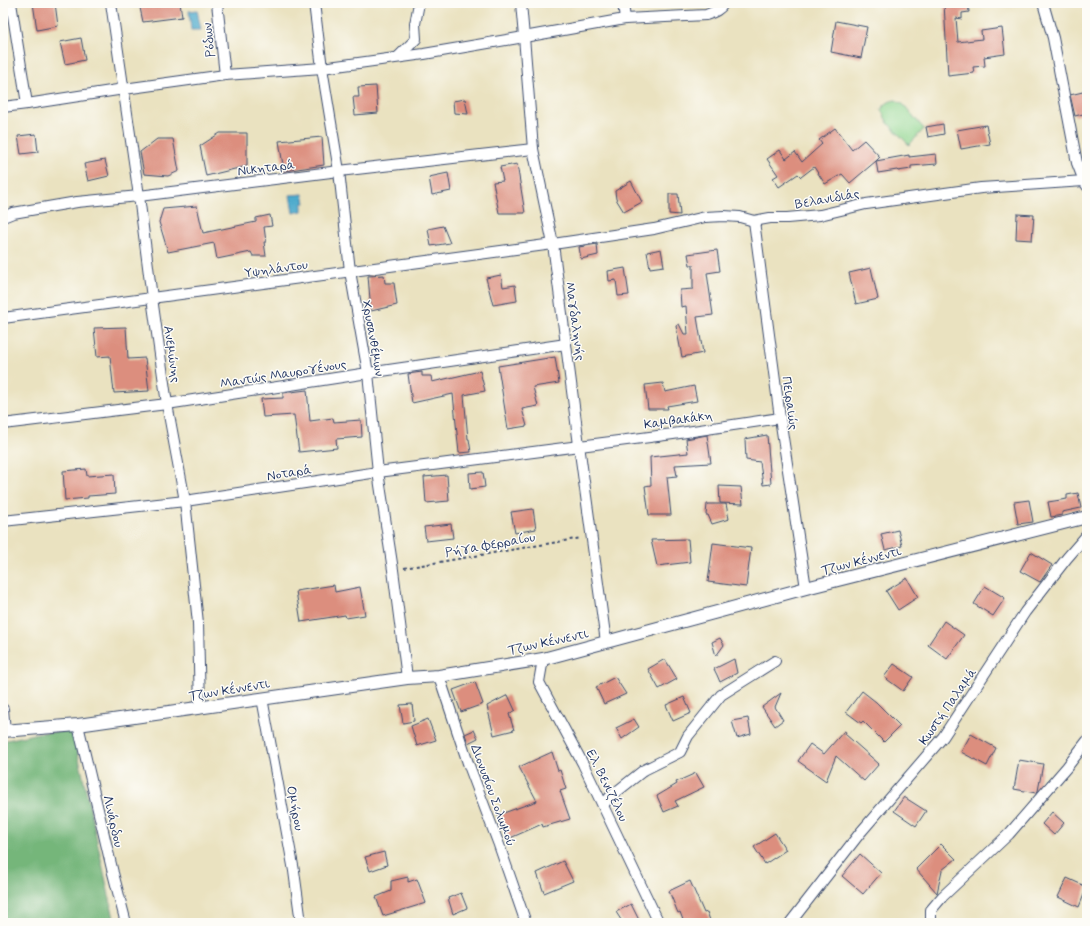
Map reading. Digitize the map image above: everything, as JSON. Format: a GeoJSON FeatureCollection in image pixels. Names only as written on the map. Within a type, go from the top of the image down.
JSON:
{"type":"FeatureCollection","features":[{"type":"Feature","properties":{"kind":"street"},"geometry":{"type":"LineString","coordinates":[[11,3],[27,104]]}},
{"type":"Feature","properties":{"kind":"street","name":"Ανεμώνης"},"geometry":{"type":"LineString","coordinates":[[111,3],[167,404],[185,501],[198,623],[200,708]]}},
{"type":"Feature","properties":{"kind":"street","name":"Ρόδων"},"geometry":{"type":"LineString","coordinates":[[217,3],[225,75]]}},
{"type":"Feature","properties":{"kind":"street","name":"Χρυσανθέμων"},"geometry":{"type":"LineString","coordinates":[[314,3],[322,68],[339,171],[350,271],[368,373],[378,472],[408,678]]}},
{"type":"Feature","properties":{"kind":"street"},"geometry":{"type":"LineString","coordinates":[[398,57],[416,39],[415,24],[419,3]]}},
{"type":"Feature","properties":{"kind":"street","name":"Μαγδαληνής"},"geometry":{"type":"LineString","coordinates":[[521,3],[534,148],[553,244],[606,642]]}},
{"type":"Feature","properties":{"kind":"street"},"geometry":{"type":"LineString","coordinates":[[623,3],[625,19]]}},
{"type":"Feature","properties":{"kind":"street","name":"Βελανιδιάς"},"geometry":{"type":"LineString","coordinates":[[553,244],[654,230],[705,217],[740,217],[754,221],[770,218],[820,215],[866,204],[981,188],[1085,183],[1078,163],[1053,38],[1043,3]]}},
{"type":"Feature","properties":{"kind":"street"},"geometry":{"type":"LineString","coordinates":[[3,107],[124,88],[225,75],[322,68],[524,37],[625,19],[706,15],[715,12],[723,6]]}},
{"type":"Feature","properties":{"kind":"street","name":"Νικηταρά"},"geometry":{"type":"LineString","coordinates":[[3,217],[13,213],[77,202],[139,196],[534,148]]}},
{"type":"Feature","properties":{"kind":"street","name":"Πειραιώς"},"geometry":{"type":"LineString","coordinates":[[754,221],[780,418],[806,588]]}},
{"type":"Feature","properties":{"kind":"street","name":"Υψηλάντου"},"geometry":{"type":"LineString","coordinates":[[3,318],[553,244]]}},
{"type":"Feature","properties":{"kind":"street","name":"Μαντώς Μαυρογένους"},"geometry":{"type":"LineString","coordinates":[[3,424],[167,404],[566,344]]}},
{"type":"Feature","properties":{"kind":"street","name":"Καμβακάκη"},"geometry":{"type":"LineString","coordinates":[[579,445],[673,434],[780,418]]}},
{"type":"Feature","properties":{"kind":"street","name":"Νοταρά"},"geometry":{"type":"LineString","coordinates":[[3,521],[185,501],[378,472],[579,445]]}},
{"type":"Feature","properties":{"kind":"street","name":"Τζων Κέννεντι"},"geometry":{"type":"LineString","coordinates":[[4,731],[78,725],[408,678],[439,676],[543,659],[806,588],[1087,517]]}},
{"type":"Feature","properties":{"kind":"street","name":"Κωστή Παλαμά"},"geometry":{"type":"LineString","coordinates":[[790,923],[860,833],[943,737],[1025,612],[1087,535]]}},
{"type":"Feature","properties":{"kind":"street","name":"Ελ. Βενιζέλου"},"geometry":{"type":"LineString","coordinates":[[543,659],[539,682],[583,764],[660,923]]}},
{"type":"Feature","properties":{"kind":"street"},"geometry":{"type":"LineString","coordinates":[[603,805],[610,796],[644,770],[680,752],[688,736],[721,695],[775,661]]}},
{"type":"Feature","properties":{"kind":"street","name":"Διονυσίου Σολωμού"},"geometry":{"type":"LineString","coordinates":[[439,676],[468,764],[526,923]]}},
{"type":"Feature","properties":{"kind":"street","name":"Ομήρου"},"geometry":{"type":"LineString","coordinates":[[262,698],[294,871],[301,923]]}},
{"type":"Feature","properties":{"kind":"street"},"geometry":{"type":"LineString","coordinates":[[3,709],[4,731]]}},
{"type":"Feature","properties":{"kind":"street","name":"Λινάρδου"},"geometry":{"type":"LineString","coordinates":[[78,725],[126,923]]}},
{"type":"Feature","properties":{"kind":"street"},"geometry":{"type":"LineString","coordinates":[[931,923],[932,910],[942,897],[1009,834],[1067,767],[1087,741]]}},
{"type":"Feature","properties":{"kind":"path","name":"Ρήγα Φερραίου"},"geometry":{"type":"LineString","coordinates":[[393,570],[591,536]]}},
{"type":"Feature","properties":{"kind":"green space"},"geometry":{"type":"Polygon","coordinates":[[[896,100],[904,105],[924,129],[909,145],[888,123],[881,110],[887,103],[896,100]]]}},
{"type":"Feature","properties":{"kind":"green space"},"geometry":{"type":"Polygon","coordinates":[[[73,731],[115,923],[3,923],[3,741],[38,733],[73,731]]]}},
{"type":"Feature","properties":{"kind":"water"},"geometry":{"type":"Polygon","coordinates":[[[197,10],[201,30],[191,30],[189,11],[197,10]]]}},
{"type":"Feature","properties":{"kind":"water"},"geometry":{"type":"Polygon","coordinates":[[[303,194],[305,203],[302,204],[302,211],[293,213],[290,195],[303,194]]]}},
{"type":"Feature","properties":{"kind":"building"},"geometry":{"type":"Polygon","coordinates":[[[33,3],[55,3],[58,26],[37,30],[33,3]]]}},
{"type":"Feature","properties":{"kind":"building"},"geometry":{"type":"Polygon","coordinates":[[[139,3],[180,3],[182,17],[143,22],[139,3]]]}},
{"type":"Feature","properties":{"kind":"building"},"geometry":{"type":"Polygon","coordinates":[[[944,3],[968,3],[969,12],[962,13],[962,19],[956,18],[958,42],[982,39],[981,31],[1002,28],[1005,54],[984,57],[985,66],[973,67],[974,73],[948,76],[944,3]]]}},
{"type":"Feature","properties":{"kind":"building"},"geometry":{"type":"Polygon","coordinates":[[[836,21],[867,27],[861,58],[831,52],[836,21]]]}},
{"type":"Feature","properties":{"kind":"building"},"geometry":{"type":"Polygon","coordinates":[[[81,38],[85,60],[65,64],[60,42],[81,38]]]}},
{"type":"Feature","properties":{"kind":"building"},"geometry":{"type":"Polygon","coordinates":[[[376,86],[378,113],[355,115],[353,97],[359,97],[358,87],[376,86]]]}},
{"type":"Feature","properties":{"kind":"building"},"geometry":{"type":"Polygon","coordinates":[[[1087,91],[1087,113],[1075,116],[1070,95],[1087,91]]]}},
{"type":"Feature","properties":{"kind":"building"},"geometry":{"type":"Polygon","coordinates":[[[465,99],[468,114],[454,113],[453,101],[465,99]]]}},
{"type":"Feature","properties":{"kind":"building"},"geometry":{"type":"Polygon","coordinates":[[[943,124],[944,134],[928,137],[926,127],[943,124]]]}},
{"type":"Feature","properties":{"kind":"building"},"geometry":{"type":"Polygon","coordinates":[[[986,125],[990,144],[961,149],[957,130],[986,125]]]}},
{"type":"Feature","properties":{"kind":"building"},"geometry":{"type":"Polygon","coordinates":[[[835,128],[852,150],[864,140],[880,157],[850,183],[842,174],[825,184],[814,167],[801,177],[798,174],[779,187],[773,178],[778,175],[767,159],[780,150],[786,159],[795,152],[802,162],[822,144],[819,140],[835,128]]]}},
{"type":"Feature","properties":{"kind":"building"},"geometry":{"type":"Polygon","coordinates":[[[220,133],[247,133],[247,166],[206,176],[200,146],[220,133]]]}},
{"type":"Feature","properties":{"kind":"building"},"geometry":{"type":"Polygon","coordinates":[[[36,134],[38,152],[21,154],[18,136],[36,134]]]}},
{"type":"Feature","properties":{"kind":"building"},"geometry":{"type":"Polygon","coordinates":[[[322,137],[324,165],[284,171],[279,141],[322,137]]]}},
{"type":"Feature","properties":{"kind":"building"},"geometry":{"type":"Polygon","coordinates":[[[157,139],[173,139],[179,171],[168,176],[144,174],[140,152],[157,139]]]}},
{"type":"Feature","properties":{"kind":"building"},"geometry":{"type":"Polygon","coordinates":[[[936,154],[937,164],[911,166],[911,169],[878,173],[876,161],[909,155],[909,157],[936,154]]]}},
{"type":"Feature","properties":{"kind":"building"},"geometry":{"type":"Polygon","coordinates":[[[105,160],[109,176],[88,181],[84,164],[105,160]]]}},
{"type":"Feature","properties":{"kind":"building"},"geometry":{"type":"Polygon","coordinates":[[[517,164],[525,213],[499,213],[493,182],[503,181],[500,167],[517,164]]]}},
{"type":"Feature","properties":{"kind":"building"},"geometry":{"type":"Polygon","coordinates":[[[448,173],[451,191],[432,195],[429,177],[448,173]]]}},
{"type":"Feature","properties":{"kind":"building"},"geometry":{"type":"Polygon","coordinates":[[[631,181],[642,202],[624,212],[616,199],[615,191],[631,181]]]}},
{"type":"Feature","properties":{"kind":"building"},"geometry":{"type":"Polygon","coordinates":[[[669,194],[678,194],[680,215],[669,214],[669,194]]]}},
{"type":"Feature","properties":{"kind":"building"},"geometry":{"type":"Polygon","coordinates":[[[197,206],[203,233],[256,222],[256,218],[270,215],[272,226],[264,227],[266,256],[253,256],[251,252],[217,259],[214,243],[168,252],[159,222],[163,209],[197,206]]]}},
{"type":"Feature","properties":{"kind":"building"},"geometry":{"type":"Polygon","coordinates":[[[1017,214],[1034,215],[1032,240],[1016,239],[1017,214]]]}},
{"type":"Feature","properties":{"kind":"building"},"geometry":{"type":"Polygon","coordinates":[[[443,226],[450,243],[431,246],[428,229],[443,226]]]}},
{"type":"Feature","properties":{"kind":"building"},"geometry":{"type":"Polygon","coordinates":[[[597,244],[598,255],[581,259],[579,247],[597,244]]]}},
{"type":"Feature","properties":{"kind":"building"},"geometry":{"type":"Polygon","coordinates":[[[661,249],[664,266],[650,268],[647,252],[661,249]]]}},
{"type":"Feature","properties":{"kind":"building"},"geometry":{"type":"Polygon","coordinates":[[[717,250],[720,271],[707,273],[713,315],[697,317],[703,353],[682,357],[676,326],[679,324],[684,334],[688,334],[686,306],[681,307],[680,290],[693,289],[693,265],[690,265],[688,254],[717,250]]]}},
{"type":"Feature","properties":{"kind":"building"},"geometry":{"type":"Polygon","coordinates":[[[625,268],[629,295],[618,296],[616,280],[609,281],[608,271],[625,268]]]}},
{"type":"Feature","properties":{"kind":"building"},"geometry":{"type":"Polygon","coordinates":[[[871,268],[878,299],[856,304],[849,273],[871,268]]]}},
{"type":"Feature","properties":{"kind":"building"},"geometry":{"type":"Polygon","coordinates":[[[384,275],[385,283],[394,283],[397,305],[371,311],[368,276],[384,275]]]}},
{"type":"Feature","properties":{"kind":"building"},"geometry":{"type":"Polygon","coordinates":[[[501,275],[503,287],[515,285],[517,301],[493,305],[486,278],[501,275]]]}},
{"type":"Feature","properties":{"kind":"building"},"geometry":{"type":"Polygon","coordinates":[[[126,327],[128,359],[145,358],[149,391],[114,393],[110,356],[97,357],[94,328],[126,327]]]}},
{"type":"Feature","properties":{"kind":"building"},"geometry":{"type":"Polygon","coordinates":[[[555,357],[559,383],[533,387],[538,406],[522,409],[527,426],[508,429],[498,366],[555,357]]]}},
{"type":"Feature","properties":{"kind":"building"},"geometry":{"type":"Polygon","coordinates":[[[480,371],[485,391],[464,395],[468,439],[471,452],[459,453],[453,394],[412,403],[408,374],[422,372],[422,376],[431,376],[432,382],[480,371]]]}},
{"type":"Feature","properties":{"kind":"building"},"geometry":{"type":"Polygon","coordinates":[[[663,383],[665,392],[694,386],[697,401],[667,406],[668,409],[648,409],[645,385],[663,383]]]}},
{"type":"Feature","properties":{"kind":"building"},"geometry":{"type":"Polygon","coordinates":[[[307,390],[310,421],[333,418],[334,422],[361,420],[362,437],[336,439],[337,448],[299,452],[294,415],[263,417],[261,399],[283,398],[283,393],[307,390]]]}},
{"type":"Feature","properties":{"kind":"building"},"geometry":{"type":"Polygon","coordinates":[[[707,435],[711,463],[675,465],[677,476],[667,477],[671,515],[649,515],[645,486],[651,485],[650,457],[688,453],[686,439],[707,435]]]}},
{"type":"Feature","properties":{"kind":"building"},"geometry":{"type":"Polygon","coordinates":[[[767,435],[771,484],[763,485],[760,462],[746,460],[745,439],[767,435]]]}},
{"type":"Feature","properties":{"kind":"building"},"geometry":{"type":"Polygon","coordinates":[[[86,469],[87,476],[114,474],[115,494],[88,496],[88,498],[65,500],[63,471],[86,469]]]}},
{"type":"Feature","properties":{"kind":"building"},"geometry":{"type":"Polygon","coordinates":[[[483,472],[485,487],[470,489],[469,473],[483,472]]]}},
{"type":"Feature","properties":{"kind":"building"},"geometry":{"type":"Polygon","coordinates":[[[447,475],[449,501],[426,503],[424,477],[447,475]]]}},
{"type":"Feature","properties":{"kind":"building"},"geometry":{"type":"Polygon","coordinates":[[[719,486],[741,487],[743,504],[720,503],[719,486]]]}},
{"type":"Feature","properties":{"kind":"building"},"geometry":{"type":"Polygon","coordinates":[[[1078,493],[1081,508],[1062,512],[1062,515],[1051,517],[1048,502],[1067,499],[1067,495],[1078,493]]]}},
{"type":"Feature","properties":{"kind":"building"},"geometry":{"type":"Polygon","coordinates":[[[1029,500],[1033,522],[1018,524],[1014,502],[1029,500]]]}},
{"type":"Feature","properties":{"kind":"building"},"geometry":{"type":"Polygon","coordinates":[[[707,504],[726,504],[729,519],[712,524],[708,515],[706,515],[707,504]]]}},
{"type":"Feature","properties":{"kind":"building"},"geometry":{"type":"Polygon","coordinates":[[[533,509],[536,529],[515,533],[511,512],[533,509]]]}},
{"type":"Feature","properties":{"kind":"building"},"geometry":{"type":"Polygon","coordinates":[[[451,524],[453,538],[426,541],[424,527],[451,524]]]}},
{"type":"Feature","properties":{"kind":"building"},"geometry":{"type":"Polygon","coordinates":[[[898,530],[902,546],[885,550],[881,534],[898,530]]]}},
{"type":"Feature","properties":{"kind":"building"},"geometry":{"type":"Polygon","coordinates":[[[688,539],[690,562],[657,566],[651,540],[688,539]]]}},
{"type":"Feature","properties":{"kind":"building"},"geometry":{"type":"Polygon","coordinates":[[[713,543],[751,548],[746,587],[708,582],[713,543]]]}},
{"type":"Feature","properties":{"kind":"building"},"geometry":{"type":"Polygon","coordinates":[[[1031,552],[1052,565],[1040,582],[1020,571],[1031,552]]]}},
{"type":"Feature","properties":{"kind":"building"},"geometry":{"type":"Polygon","coordinates":[[[907,578],[918,597],[898,610],[886,591],[907,578]]]}},
{"type":"Feature","properties":{"kind":"building"},"geometry":{"type":"Polygon","coordinates":[[[334,585],[335,592],[360,587],[365,615],[346,618],[345,615],[301,622],[296,591],[334,585]]]}},
{"type":"Feature","properties":{"kind":"building"},"geometry":{"type":"Polygon","coordinates":[[[985,586],[1005,598],[993,616],[974,604],[985,586]]]}},
{"type":"Feature","properties":{"kind":"building"},"geometry":{"type":"Polygon","coordinates":[[[944,621],[964,635],[947,659],[928,645],[944,621]]]}},
{"type":"Feature","properties":{"kind":"building"},"geometry":{"type":"Polygon","coordinates":[[[720,638],[724,645],[716,656],[712,642],[720,638]]]}},
{"type":"Feature","properties":{"kind":"building"},"geometry":{"type":"Polygon","coordinates":[[[665,659],[677,679],[659,689],[648,669],[665,659]]]}},
{"type":"Feature","properties":{"kind":"building"},"geometry":{"type":"Polygon","coordinates":[[[734,659],[737,673],[720,682],[714,669],[734,659]]]}},
{"type":"Feature","properties":{"kind":"building"},"geometry":{"type":"Polygon","coordinates":[[[894,664],[913,677],[903,691],[884,677],[894,664]]]}},
{"type":"Feature","properties":{"kind":"building"},"geometry":{"type":"Polygon","coordinates":[[[615,677],[626,694],[604,704],[596,687],[615,677]]]}},
{"type":"Feature","properties":{"kind":"building"},"geometry":{"type":"Polygon","coordinates":[[[475,682],[483,704],[461,712],[453,690],[475,682]]]}},
{"type":"Feature","properties":{"kind":"building"},"geometry":{"type":"Polygon","coordinates":[[[862,691],[876,702],[900,726],[884,742],[863,721],[861,723],[846,712],[862,691]]]}},
{"type":"Feature","properties":{"kind":"building"},"geometry":{"type":"Polygon","coordinates":[[[781,693],[775,707],[783,720],[775,726],[762,707],[781,693]]]}},
{"type":"Feature","properties":{"kind":"building"},"geometry":{"type":"Polygon","coordinates":[[[508,695],[515,710],[509,714],[514,730],[494,735],[487,706],[508,695]]]}},
{"type":"Feature","properties":{"kind":"building"},"geometry":{"type":"Polygon","coordinates":[[[684,697],[691,713],[673,721],[666,705],[684,697]]]}},
{"type":"Feature","properties":{"kind":"building"},"geometry":{"type":"Polygon","coordinates":[[[412,704],[414,721],[403,723],[400,705],[412,704]]]}},
{"type":"Feature","properties":{"kind":"building"},"geometry":{"type":"Polygon","coordinates":[[[748,718],[751,734],[737,738],[732,721],[748,718]]]}},
{"type":"Feature","properties":{"kind":"building"},"geometry":{"type":"Polygon","coordinates":[[[428,719],[436,740],[417,746],[411,726],[428,719]]]}},
{"type":"Feature","properties":{"kind":"building"},"geometry":{"type":"Polygon","coordinates":[[[634,719],[639,727],[622,739],[616,728],[634,719]]]}},
{"type":"Feature","properties":{"kind":"building"},"geometry":{"type":"Polygon","coordinates":[[[474,730],[478,738],[468,743],[465,734],[474,730]]]}},
{"type":"Feature","properties":{"kind":"building"},"geometry":{"type":"Polygon","coordinates":[[[844,731],[846,732],[845,734],[879,764],[864,781],[836,756],[826,781],[798,761],[810,744],[824,754],[844,731]]]}},
{"type":"Feature","properties":{"kind":"building"},"geometry":{"type":"Polygon","coordinates":[[[971,734],[996,748],[987,766],[961,752],[971,734]]]}},
{"type":"Feature","properties":{"kind":"building"},"geometry":{"type":"Polygon","coordinates":[[[552,752],[566,789],[560,791],[570,819],[543,827],[542,824],[508,839],[498,815],[537,801],[519,767],[552,752]]]}},
{"type":"Feature","properties":{"kind":"building"},"geometry":{"type":"Polygon","coordinates":[[[1019,760],[1043,764],[1038,791],[1036,793],[1014,789],[1019,760]]]}},
{"type":"Feature","properties":{"kind":"building"},"geometry":{"type":"Polygon","coordinates":[[[696,773],[704,787],[675,801],[678,806],[664,812],[657,796],[677,784],[676,782],[696,773]]]}},
{"type":"Feature","properties":{"kind":"building"},"geometry":{"type":"Polygon","coordinates":[[[904,797],[926,811],[916,826],[894,811],[904,797]]]}},
{"type":"Feature","properties":{"kind":"building"},"geometry":{"type":"Polygon","coordinates":[[[1052,812],[1064,823],[1054,835],[1042,824],[1052,812]]]}},
{"type":"Feature","properties":{"kind":"building"},"geometry":{"type":"Polygon","coordinates":[[[775,833],[786,850],[765,864],[754,847],[775,833]]]}},
{"type":"Feature","properties":{"kind":"building"},"geometry":{"type":"Polygon","coordinates":[[[941,844],[956,859],[942,870],[937,893],[916,869],[941,844]]]}},
{"type":"Feature","properties":{"kind":"building"},"geometry":{"type":"Polygon","coordinates":[[[384,852],[387,865],[370,871],[365,857],[384,852]]]}},
{"type":"Feature","properties":{"kind":"building"},"geometry":{"type":"Polygon","coordinates":[[[860,854],[881,873],[863,894],[842,876],[860,854]]]}},
{"type":"Feature","properties":{"kind":"building"},"geometry":{"type":"Polygon","coordinates":[[[563,861],[573,881],[544,893],[537,873],[563,861]]]}},
{"type":"Feature","properties":{"kind":"building"},"geometry":{"type":"Polygon","coordinates":[[[408,877],[408,882],[417,879],[426,903],[383,916],[376,897],[391,891],[391,881],[408,877]]]}},
{"type":"Feature","properties":{"kind":"building"},"geometry":{"type":"Polygon","coordinates":[[[1067,878],[1087,887],[1079,907],[1058,897],[1067,878]]]}},
{"type":"Feature","properties":{"kind":"building"},"geometry":{"type":"Polygon","coordinates":[[[690,881],[704,913],[707,912],[711,923],[679,923],[683,920],[680,912],[678,913],[669,891],[690,881]]]}},
{"type":"Feature","properties":{"kind":"building"},"geometry":{"type":"Polygon","coordinates":[[[461,893],[467,908],[453,914],[448,898],[461,893]]]}},
{"type":"Feature","properties":{"kind":"building"},"geometry":{"type":"Polygon","coordinates":[[[631,904],[639,920],[631,923],[623,923],[616,912],[631,904]]]}}]}
